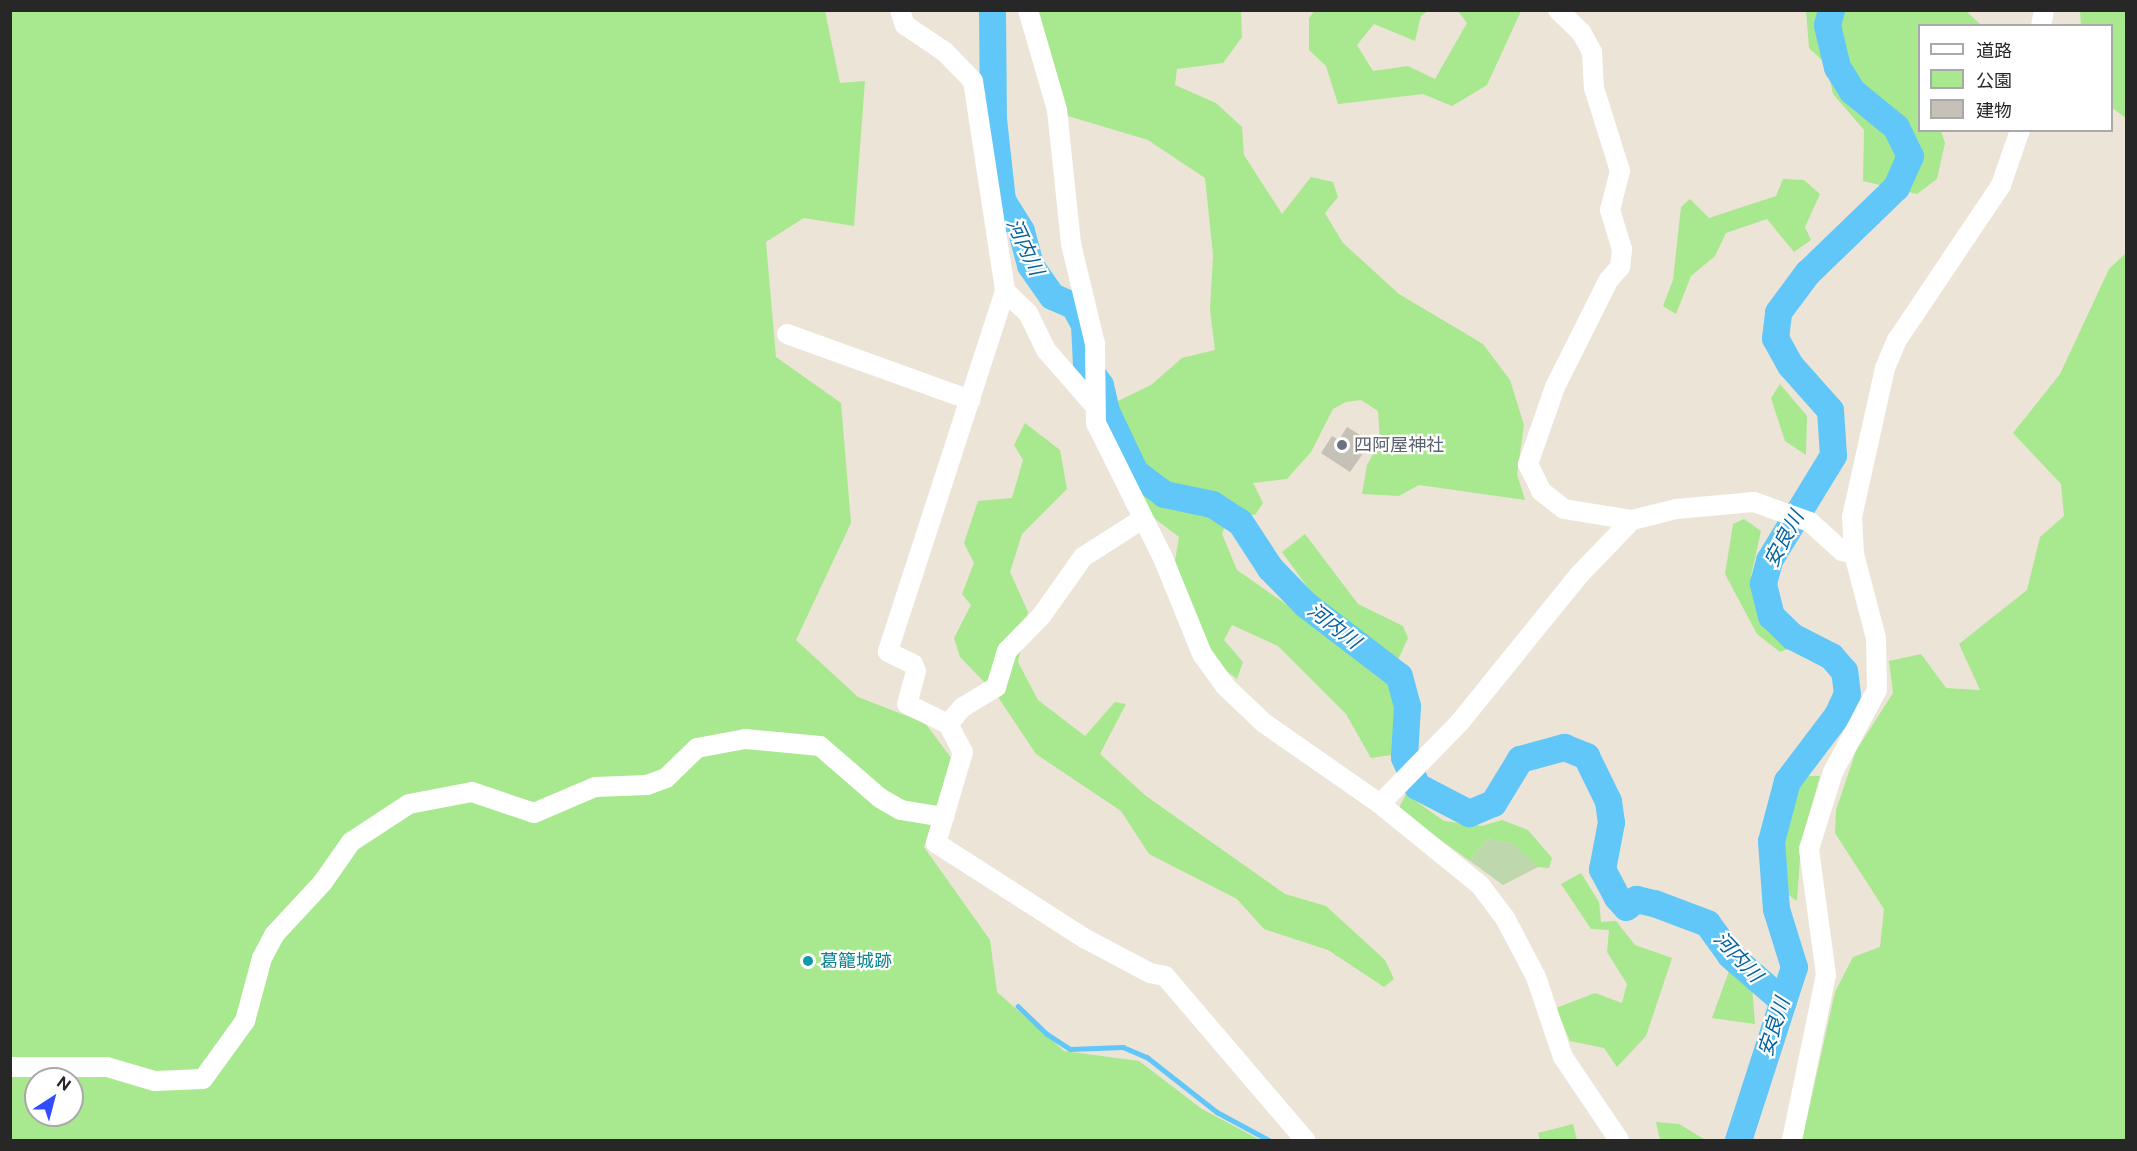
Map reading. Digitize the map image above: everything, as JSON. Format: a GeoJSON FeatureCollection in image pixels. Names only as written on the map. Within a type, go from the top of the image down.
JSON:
{"type":"FeatureCollection","features":[{"type":"Feature","properties":{"kind":"street"},"geometry":{"type":"LineString","coordinates":[[900,10],[905,25],[945,52],[973,81],[978,94],[1005,291],[888,652],[913,664],[916,671],[907,704],[948,724],[963,752],[936,843],[940,849],[1084,938],[1175,984],[1305,1140]]}},
{"type":"Feature","properties":{"kind":"street"},"geometry":{"type":"LineString","coordinates":[[1028,10],[1057,110],[1061,183],[1089,310],[1097,371],[1094,399],[1096,423],[1141,520],[1163,558],[1202,654],[1225,686],[1264,723],[1380,804],[1445,853],[1480,885],[1505,918],[1536,977],[1563,1057],[1619,1140]]}},
{"type":"Feature","properties":{"kind":"street"},"geometry":{"type":"LineString","coordinates":[[1558,10],[1581,32],[1592,52],[1594,88],[1620,171],[1610,210],[1622,249],[1620,267],[1608,281],[1555,387],[1528,464],[1541,491],[1564,509],[1632,520],[1676,509],[1754,502],[1810,522],[1842,550],[1854,554]]}},
{"type":"Feature","properties":{"kind":"street"},"geometry":{"type":"LineString","coordinates":[[1792,1140],[1826,975],[1809,849],[1833,772],[1877,690],[1876,638],[1854,554],[1852,517],[1885,368],[1897,340],[2001,185],[2019,132]]}},
{"type":"Feature","properties":{"kind":"street"},"geometry":{"type":"LineString","coordinates":[[1005,291],[1028,313],[1046,350],[1094,399]]}},
{"type":"Feature","properties":{"kind":"street"},"geometry":{"type":"LineString","coordinates":[[787,334],[970,400]]}},
{"type":"Feature","properties":{"kind":"street"},"geometry":{"type":"LineString","coordinates":[[948,724],[963,707],[996,687],[1007,651],[1042,615],[1083,557],[1141,520]]}},
{"type":"Feature","properties":{"kind":"street"},"geometry":{"type":"LineString","coordinates":[[1380,804],[1397,783],[1460,722],[1579,575],[1632,520]]}},
{"type":"Feature","properties":{"kind":"street"},"geometry":{"type":"LineString","coordinates":[[10,1067],[107,1067],[155,1081],[203,1079],[245,1021],[262,958],[274,935],[323,882],[351,842],[409,804],[472,792],[534,813],[595,787],[647,785],[666,778],[697,748],[745,739],[820,746],[880,798],[901,810],[944,818]]}},
{"type":"Feature","properties":{"kind":"green space"},"geometry":{"type":"Polygon","coordinates":[[[1315,10],[1428,11],[1421,16],[1415,41],[1374,24],[1357,45],[1373,71],[1408,66],[1435,79],[1467,23],[1458,11],[1521,11],[1487,85],[1452,106],[1423,94],[1338,104],[1326,66],[1309,50],[1309,18],[1315,10]]]}},
{"type":"Feature","properties":{"kind":"green space"},"geometry":{"type":"Polygon","coordinates":[[[10,11],[825,11],[840,83],[865,81],[854,226],[804,218],[766,242],[776,357],[841,403],[851,523],[796,640],[858,697],[925,723],[952,759],[924,847],[990,940],[997,992],[1064,1051],[1139,1061],[1202,1109],[1260,1140],[11,1140],[10,11]]]}},
{"type":"Feature","properties":{"kind":"green space"},"geometry":{"type":"Polygon","coordinates":[[[1038,11],[1241,11],[1242,37],[1223,63],[1177,69],[1175,85],[1216,103],[1242,127],[1244,155],[1282,214],[1311,177],[1333,182],[1338,197],[1325,213],[1343,243],[1399,294],[1483,344],[1510,380],[1524,425],[1517,474],[1525,500],[1419,485],[1399,496],[1362,494],[1367,465],[1380,442],[1378,411],[1361,400],[1346,402],[1333,409],[1311,452],[1287,479],[1253,483],[1263,503],[1255,515],[1230,511],[1222,534],[1237,570],[1297,612],[1311,592],[1282,552],[1305,534],[1358,604],[1403,626],[1408,638],[1396,664],[1394,695],[1400,721],[1398,754],[1371,758],[1346,714],[1278,646],[1232,625],[1224,640],[1243,662],[1237,679],[1219,665],[1191,611],[1175,561],[1179,537],[1150,515],[1105,424],[1118,401],[1151,385],[1182,358],[1215,350],[1210,310],[1213,255],[1205,178],[1148,140],[1068,116],[1038,11]]]}},
{"type":"Feature","properties":{"kind":"green space"},"geometry":{"type":"Polygon","coordinates":[[[1806,11],[1966,11],[1980,24],[1918,24],[1918,132],[1941,132],[1945,143],[1937,179],[1917,194],[1863,181],[1864,130],[1833,94],[1827,65],[1809,48],[1806,11]]]}},
{"type":"Feature","properties":{"kind":"green space"},"geometry":{"type":"Polygon","coordinates":[[[2080,11],[2126,11],[2126,118],[2113,109],[2113,24],[2081,24],[2080,11]]]}},
{"type":"Feature","properties":{"kind":"green space"},"geometry":{"type":"Polygon","coordinates":[[[1783,179],[1804,180],[1820,194],[1805,227],[1811,240],[1794,252],[1767,219],[1726,233],[1715,256],[1691,276],[1676,314],[1663,306],[1673,280],[1681,207],[1690,199],[1709,218],[1776,196],[1783,179]]]}},
{"type":"Feature","properties":{"kind":"green space"},"geometry":{"type":"Polygon","coordinates":[[[2126,253],[2126,1140],[1802,1140],[1835,992],[1853,957],[1880,947],[1884,909],[1835,833],[1836,810],[1856,751],[1893,693],[1889,661],[1921,654],[1946,688],[1980,690],[1959,644],[2027,590],[2040,537],[2064,516],[2061,484],[2013,433],[2060,374],[2109,269],[2126,253]]]}},
{"type":"Feature","properties":{"kind":"green space"},"geometry":{"type":"Polygon","coordinates":[[[1780,384],[1807,416],[1806,455],[1785,441],[1771,398],[1780,384]]]}},
{"type":"Feature","properties":{"kind":"green space"},"geometry":{"type":"Polygon","coordinates":[[[1025,423],[1060,450],[1067,489],[1022,534],[1010,572],[1028,612],[1018,662],[1038,700],[1085,736],[1115,702],[1126,704],[1100,754],[1146,796],[1285,894],[1326,906],[1385,960],[1394,979],[1384,987],[1328,950],[1264,929],[1237,899],[1149,854],[1121,811],[1036,754],[996,694],[960,657],[954,638],[971,605],[962,594],[974,563],[964,543],[978,501],[1012,498],[1023,460],[1014,445],[1025,423]]]}},
{"type":"Feature","properties":{"kind":"green space"},"geometry":{"type":"Polygon","coordinates":[[[1744,519],[1761,531],[1751,576],[1766,619],[1791,648],[1780,652],[1757,634],[1725,574],[1733,524],[1744,519]]]}},
{"type":"Feature","properties":{"kind":"green space"},"geometry":{"type":"Polygon","coordinates":[[[1802,776],[1820,776],[1801,843],[1797,901],[1782,890],[1779,832],[1802,776]]]}},
{"type":"Feature","properties":{"kind":"green space"},"geometry":{"type":"Polygon","coordinates":[[[1406,794],[1444,821],[1482,826],[1502,820],[1528,830],[1552,858],[1549,868],[1538,867],[1511,843],[1487,839],[1470,861],[1398,810],[1406,794]]]}},
{"type":"Feature","properties":{"kind":"green space"},"geometry":{"type":"Polygon","coordinates":[[[1487,839],[1511,843],[1538,867],[1503,885],[1470,861],[1487,839]]]}},
{"type":"Feature","properties":{"kind":"green space"},"geometry":{"type":"Polygon","coordinates":[[[1581,873],[1599,902],[1601,922],[1616,921],[1635,945],[1672,958],[1646,1036],[1617,1067],[1604,1048],[1570,1041],[1556,1008],[1595,993],[1622,1003],[1627,984],[1607,952],[1609,930],[1591,929],[1561,884],[1581,873]]]}},
{"type":"Feature","properties":{"kind":"green space"},"geometry":{"type":"Polygon","coordinates":[[[1729,971],[1752,985],[1755,1024],[1712,1018],[1729,971]]]}},
{"type":"Feature","properties":{"kind":"green space"},"geometry":{"type":"Polygon","coordinates":[[[1656,1122],[1679,1124],[1704,1139],[1660,1140],[1656,1122]]]}},
{"type":"Feature","properties":{"kind":"green space"},"geometry":{"type":"Polygon","coordinates":[[[1573,1124],[1577,1140],[1540,1140],[1538,1133],[1573,1124]]]}},
{"type":"Feature","properties":{"kind":"building","name":"四阿屋神社"},"geometry":{"type":"Polygon","coordinates":[[[1347,427],[1363,437],[1355,450],[1362,455],[1350,472],[1321,453],[1332,436],[1339,440],[1347,427]]]}},
{"type":"Feature","properties":{"kind":"waterway","name":"河内川"},"geometry":{"type":"LineString","coordinates":[[992,10],[993,119],[1002,200],[1021,231],[1030,265],[1052,296],[1074,306],[1084,324],[1086,365],[1100,385],[1106,411],[1135,472],[1164,494],[1212,504],[1240,522],[1270,568],[1305,604],[1399,676],[1407,706],[1404,757],[1417,786],[1469,813],[1493,803],[1520,759],[1564,747],[1586,756],[1608,801],[1611,822],[1602,869],[1617,897],[1626,907],[1636,899],[1654,903],[1707,923],[1730,955],[1783,1001]]}},
{"type":"Feature","properties":{"kind":"waterway","name":"安良川"},"geometry":{"type":"LineString","coordinates":[[1738,1140],[1794,967],[1776,909],[1771,841],[1787,781],[1837,715],[1847,694],[1844,671],[1831,656],[1792,636],[1771,616],[1763,583],[1769,560],[1833,455],[1830,410],[1790,365],[1775,338],[1778,312],[1807,273],[1896,187],[1910,156],[1896,127],[1852,91],[1837,67],[1827,25],[1831,10]]}},
{"type":"Feature","properties":{"kind":"waterway"},"geometry":{"type":"LineString","coordinates":[[1018,1006],[1047,1034],[1070,1049],[1123,1047],[1147,1057],[1217,1112],[1269,1140]]}},
{"type":"Feature","properties":{"kind":"place","name":"四阿屋神社"},"geometry":{"type":"Point","coordinates":[1342,445]}},
{"type":"Feature","properties":{"kind":"place","name":"葛籠城跡"},"geometry":{"type":"Point","coordinates":[808,961]}}]}
